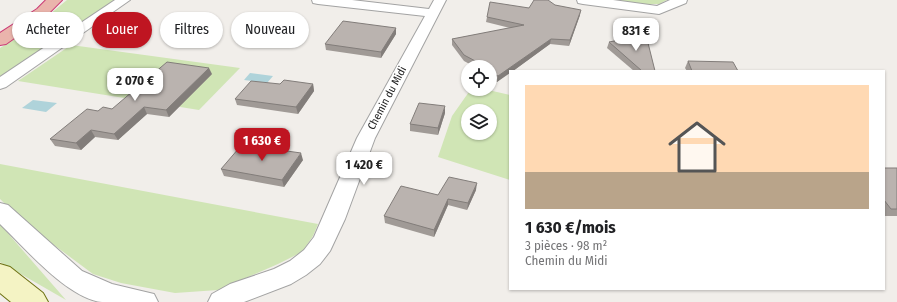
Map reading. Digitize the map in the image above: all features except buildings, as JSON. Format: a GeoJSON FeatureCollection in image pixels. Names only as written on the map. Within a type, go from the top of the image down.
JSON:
{"type":"FeatureCollection","features":[{"type":"Feature","properties":{"kind":"highway"},"geometry":{"type":"LineString","coordinates":[[0,40],[42,12],[55,0]]}},
{"type":"Feature","properties":{"kind":"main road"},"geometry":{"type":"LineString","coordinates":[[0,276],[33,302]]}},
{"type":"Feature","properties":{"kind":"street"},"geometry":{"type":"LineString","coordinates":[[0,84],[124,0]]}},
{"type":"Feature","properties":{"kind":"street"},"geometry":{"type":"LineString","coordinates":[[318,0],[436,6]]}},
{"type":"Feature","properties":{"kind":"street"},"geometry":{"type":"LineString","coordinates":[[583,0],[659,10],[681,0]]}},
{"type":"Feature","properties":{"kind":"street","name":"Chemin du Midi"},"geometry":{"type":"LineString","coordinates":[[220,302],[239,292],[282,277],[293,271],[312,257],[322,244],[334,219],[366,138],[436,6]]}},
{"type":"Feature","properties":{"kind":"street"},"geometry":{"type":"LineString","coordinates":[[0,211],[73,278],[92,288],[144,302]]}},
{"type":"Feature","properties":{"kind":"green space"},"geometry":{"type":"Polygon","coordinates":[[[67,0],[120,0],[102,12],[92,12],[92,19],[84,24],[84,12],[52,12],[67,0]]]}},
{"type":"Feature","properties":{"kind":"green space"},"geometry":{"type":"Polygon","coordinates":[[[597,0],[667,0],[659,4],[651,4],[652,8],[597,0]]]}},
{"type":"Feature","properties":{"kind":"green space"},"geometry":{"type":"Polygon","coordinates":[[[12,40],[12,48],[48,48],[0,80],[0,48],[12,40]]]}},
{"type":"Feature","properties":{"kind":"green space"},"geometry":{"type":"Polygon","coordinates":[[[84,47],[240,68],[199,110],[18,81],[67,48],[84,48],[84,47]]]}},
{"type":"Feature","properties":{"kind":"green space"},"geometry":{"type":"Polygon","coordinates":[[[497,92],[509,95],[509,180],[438,157],[452,116],[466,96],[497,96],[497,92]]]}},
{"type":"Feature","properties":{"kind":"green space"},"geometry":{"type":"Polygon","coordinates":[[[0,164],[318,224],[313,236],[302,252],[218,290],[175,293],[121,283],[93,274],[27,225],[0,199],[0,164]]]}},
{"type":"Feature","properties":{"kind":"green space"},"geometry":{"type":"Polygon","coordinates":[[[0,224],[5,230],[66,300],[0,262],[0,224]]]}},
{"type":"Feature","properties":{"kind":"water"},"geometry":{"type":"Polygon","coordinates":[[[250,73],[273,76],[267,83],[244,80],[250,73]]]}},
{"type":"Feature","properties":{"kind":"water"},"geometry":{"type":"Polygon","coordinates":[[[33,100],[57,103],[46,112],[22,108],[33,100]]]}},
{"type":"Feature","properties":{"kind":"water"},"geometry":{"type":"Polygon","coordinates":[[[249,129],[277,134],[276,137],[279,138],[275,144],[240,140],[249,129]]]}}]}
